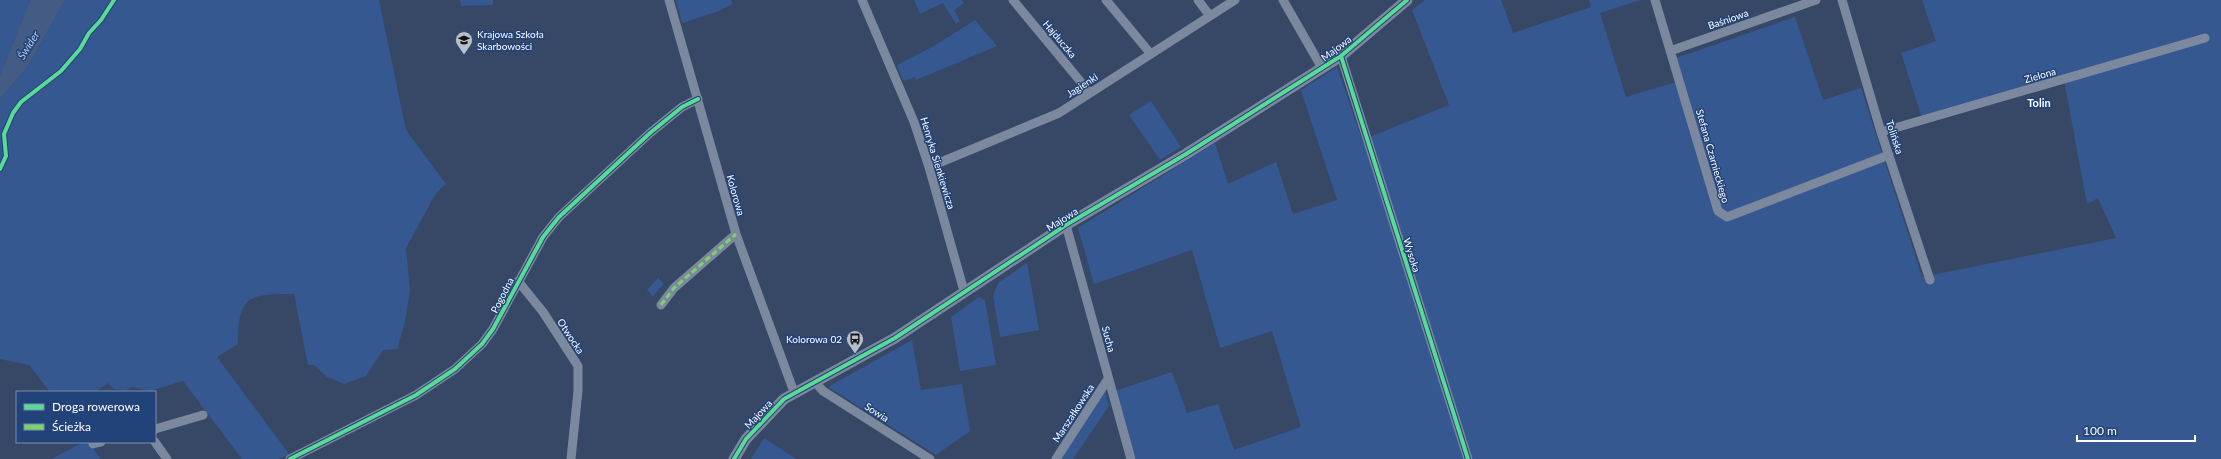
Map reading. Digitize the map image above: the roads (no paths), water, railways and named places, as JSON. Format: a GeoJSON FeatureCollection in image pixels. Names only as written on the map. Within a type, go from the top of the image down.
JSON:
{"type":"FeatureCollection","features":[{"type":"Feature","properties":{"kind":"street","name":"Kolorowa"},"geometry":{"type":"LineString","coordinates":[[669,0],[736,234],[794,392]]}},
{"type":"Feature","properties":{"kind":"street","name":"Henryka Sienkiewicza"},"geometry":{"type":"LineString","coordinates":[[862,0],[914,122],[929,167],[964,292]]}},
{"type":"Feature","properties":{"kind":"street","name":"Hajduczka"},"geometry":{"type":"LineString","coordinates":[[1013,0],[1090,93]]}},
{"type":"Feature","properties":{"kind":"street"},"geometry":{"type":"LineString","coordinates":[[1106,0],[1150,53]]}},
{"type":"Feature","properties":{"kind":"street"},"geometry":{"type":"LineString","coordinates":[[1198,0],[1210,16]]}},
{"type":"Feature","properties":{"kind":"street","name":"Jagienki"},"geometry":{"type":"LineString","coordinates":[[929,167],[1059,113],[1150,53],[1236,0]]}},
{"type":"Feature","properties":{"kind":"street"},"geometry":{"type":"LineString","coordinates":[[1283,0],[1322,68]]}},
{"type":"Feature","properties":{"kind":"street","name":"Majowa"},"geometry":{"type":"LineString","coordinates":[[734,459],[746,439],[774,408],[794,392],[895,338],[1066,225],[1186,154],[1341,56],[1407,0]]}},
{"type":"Feature","properties":{"kind":"street","name":"Stefana Czarnieckiego"},"geometry":{"type":"LineString","coordinates":[[1655,0],[1718,211],[1727,217],[1889,155]]}},
{"type":"Feature","properties":{"kind":"street","name":"Baśniowa"},"geometry":{"type":"LineString","coordinates":[[1670,51],[1816,0]]}},
{"type":"Feature","properties":{"kind":"street","name":"Tolińska"},"geometry":{"type":"LineString","coordinates":[[1842,0],[1881,132],[1930,280]]}},
{"type":"Feature","properties":{"kind":"street","name":"Zielona"},"geometry":{"type":"LineString","coordinates":[[1881,132],[2205,38]]}},
{"type":"Feature","properties":{"kind":"street","name":"Wysoka"},"geometry":{"type":"LineString","coordinates":[[1341,56],[1468,459]]}},
{"type":"Feature","properties":{"kind":"street","name":"Pogodna"},"geometry":{"type":"LineString","coordinates":[[290,459],[416,395],[455,370],[482,344],[493,330],[542,237],[559,218],[650,134],[682,107],[698,99]]}},
{"type":"Feature","properties":{"kind":"street","name":"Sucha"},"geometry":{"type":"LineString","coordinates":[[1066,225],[1131,459]]}},
{"type":"Feature","properties":{"kind":"street"},"geometry":{"type":"LineString","coordinates":[[661,305],[674,288],[736,234]]}},
{"type":"Feature","properties":{"kind":"street","name":"Otwocka"},"geometry":{"type":"LineString","coordinates":[[518,281],[542,312],[578,366],[578,391],[571,459]]}},
{"type":"Feature","properties":{"kind":"street","name":"Marszałkowska"},"geometry":{"type":"LineString","coordinates":[[1056,459],[1108,378]]}},
{"type":"Feature","properties":{"kind":"street","name":"Sowia"},"geometry":{"type":"LineString","coordinates":[[815,382],[823,391],[930,459]]}},
{"type":"Feature","properties":{"kind":"street"},"geometry":{"type":"LineString","coordinates":[[156,429],[203,415]]}},
{"type":"Feature","properties":{"kind":"street"},"geometry":{"type":"LineString","coordinates":[[156,443],[167,459]]}},
{"type":"Feature","properties":{"kind":"water","name":"Świder"},"geometry":{"type":"Polygon","coordinates":[[[30,0],[65,0],[28,66],[0,99],[0,75],[30,0]]]}},
{"type":"Feature","properties":{"kind":"place","name":"Krajowa Szkoła Skarbowości"},"geometry":{"type":"Point","coordinates":[464,55]}},
{"type":"Feature","properties":{"kind":"place","name":"Kolorowa 02"},"geometry":{"type":"Point","coordinates":[855,354]}},
{"type":"Feature","properties":{"kind":"district","name":"Tolin"},"geometry":{"type":"Point","coordinates":[2039,102]}}]}
